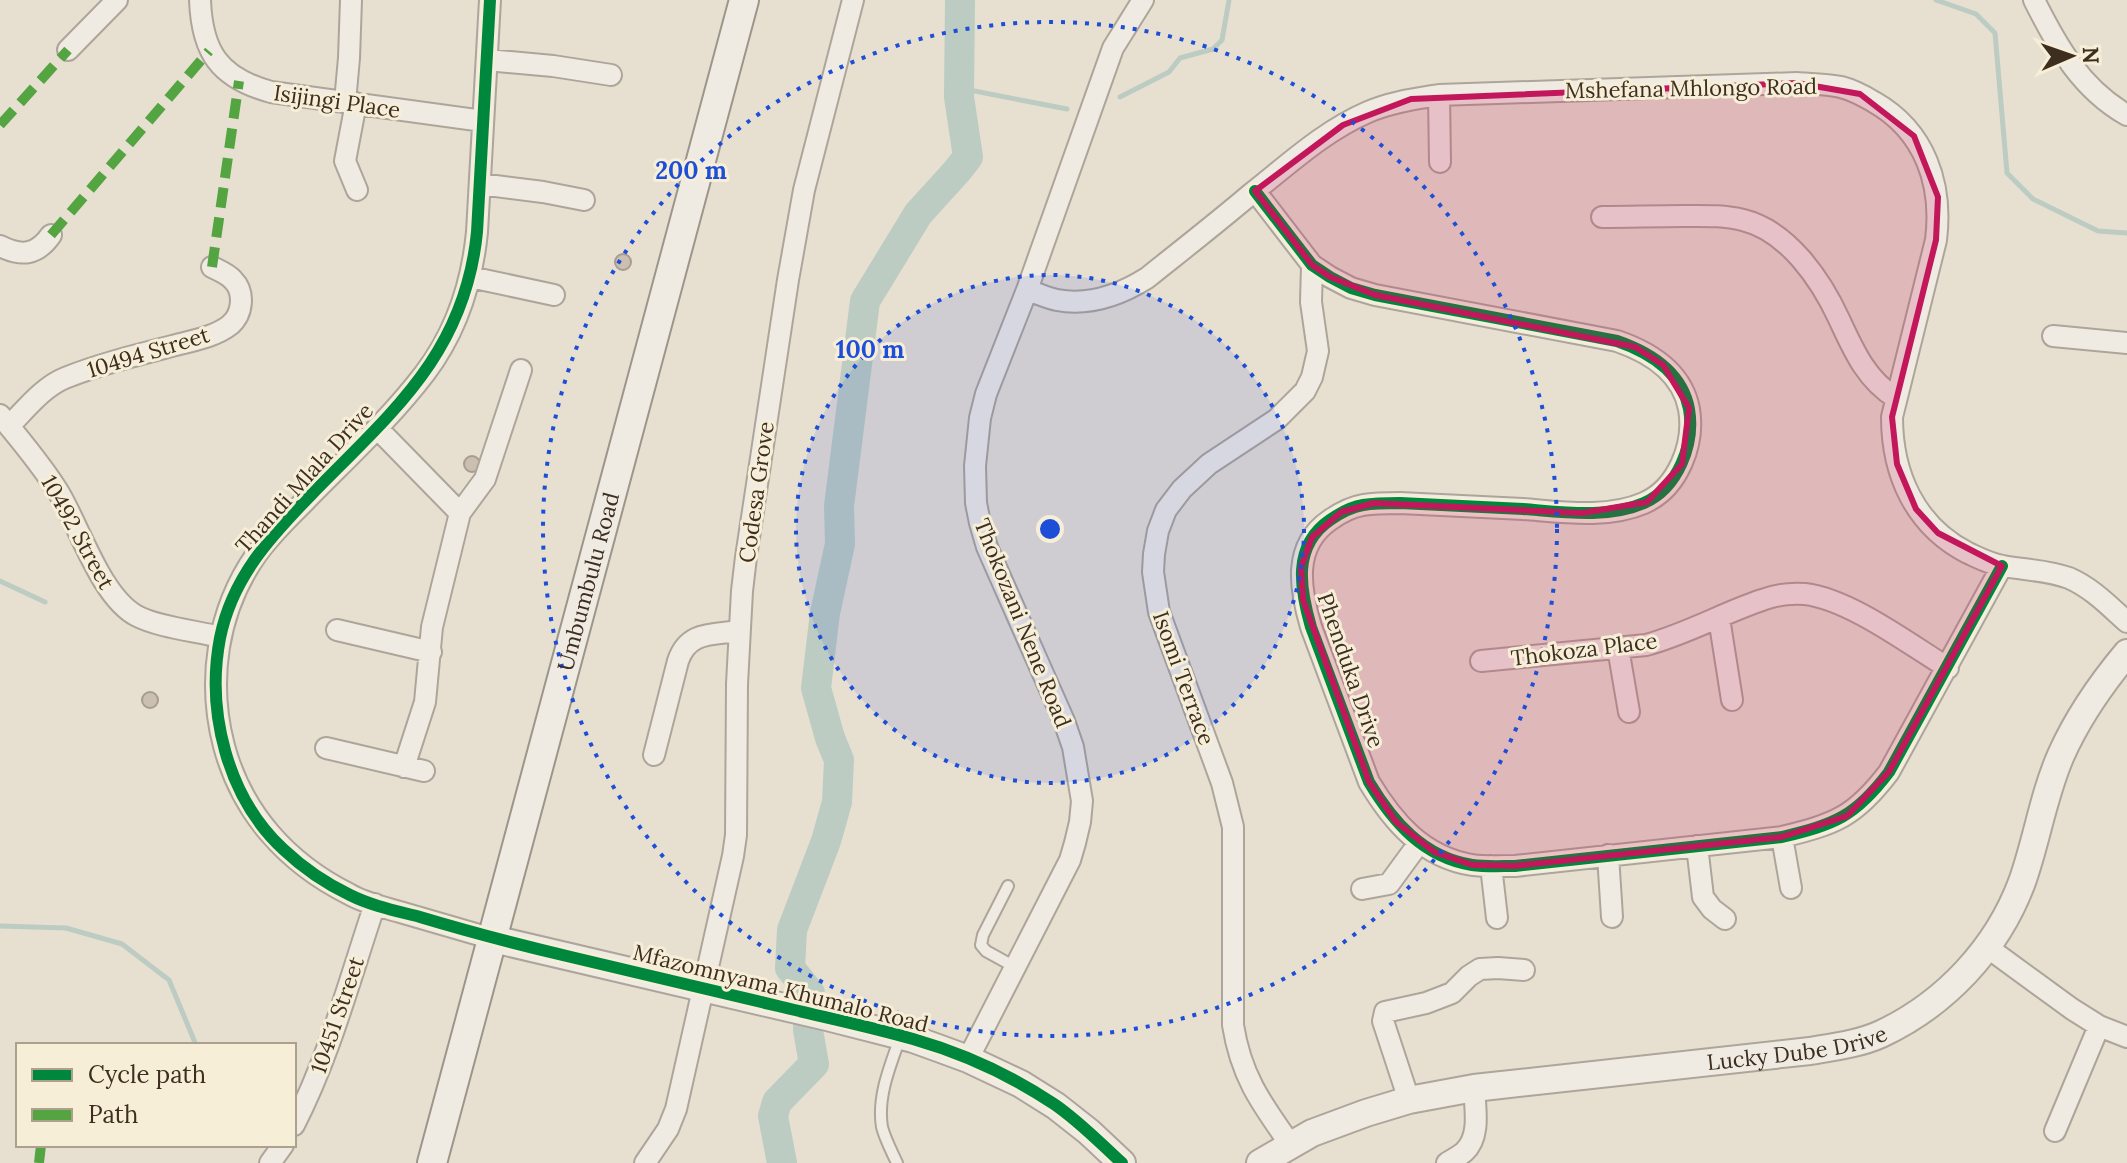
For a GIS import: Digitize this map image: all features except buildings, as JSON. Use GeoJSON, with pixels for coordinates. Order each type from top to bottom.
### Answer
{"type":"FeatureCollection","features":[{"type":"Feature","properties":{"kind":"main road","name":"Umbumbulu Road"},"geometry":{"type":"LineString","coordinates":[[432,1163],[744,0]]}},
{"type":"Feature","properties":{"kind":"street"},"geometry":{"type":"LineString","coordinates":[[68,50],[117,0]]}},
{"type":"Feature","properties":{"kind":"street","name":"Isijingi Place"},"geometry":{"type":"LineString","coordinates":[[200,0],[202,28],[209,51],[229,74],[247,84],[271,92],[483,121]]}},
{"type":"Feature","properties":{"kind":"street"},"geometry":{"type":"LineString","coordinates":[[351,0],[350,103],[345,161],[357,190]]}},
{"type":"Feature","properties":{"kind":"street","name":"Thandi Mlala Drive"},"geometry":{"type":"LineString","coordinates":[[490,0],[475,255],[463,303],[438,355],[425,373],[257,554],[227,612],[220,637],[215,703],[228,758],[250,808],[281,848],[351,896],[493,939]]}},
{"type":"Feature","properties":{"kind":"street","name":"Codesa Grove"},"geometry":{"type":"LineString","coordinates":[[645,1163],[668,1129],[676,1109],[733,856],[736,835],[739,631],[746,557],[804,190],[853,0]]}},
{"type":"Feature","properties":{"kind":"street","name":"Thokozani Nene Road"},"geometry":{"type":"LineString","coordinates":[[968,1059],[1070,860],[1082,801],[1073,747],[1064,721],[987,547],[980,523],[975,466],[980,418],[986,394],[1027,290],[1113,48],[1143,0]]}},
{"type":"Feature","properties":{"kind":"street"},"geometry":{"type":"LineString","coordinates":[[2034,0],[2059,48],[2083,81],[2127,115]]}},
{"type":"Feature","properties":{"kind":"street"},"geometry":{"type":"LineString","coordinates":[[487,60],[611,75]]}},
{"type":"Feature","properties":{"kind":"street","name":"Mshefana Mhlongo Road"},"geometry":{"type":"LineString","coordinates":[[1027,290],[1057,300],[1077,301],[1126,291],[1147,278],[1294,158],[1343,125],[1391,104],[1439,95],[1797,83],[1842,87],[1882,106],[1914,136],[1932,170],[1938,197],[1936,240],[1892,417],[1897,464],[1916,509],[1938,533],[1959,548],[2002,566],[2067,577],[2098,596],[2127,622]]}},
{"type":"Feature","properties":{"kind":"street"},"geometry":{"type":"LineString","coordinates":[[1439,95],[1440,162]]}},
{"type":"Feature","properties":{"kind":"street"},"geometry":{"type":"LineString","coordinates":[[480,184],[584,200]]}},
{"type":"Feature","properties":{"kind":"street","name":"Phenduka Drive"},"geometry":{"type":"LineString","coordinates":[[1255,191],[1312,265],[1351,288],[1635,347],[1663,365],[1684,394],[1689,408],[1690,426],[1682,464],[1673,479],[1647,502],[1582,513],[1374,503],[1341,512],[1312,537],[1304,552],[1301,582],[1311,627],[1369,782],[1396,822],[1419,843],[1472,865],[1515,866],[1782,837],[1847,816],[1874,792],[1900,754],[2002,566]]}},
{"type":"Feature","properties":{"kind":"street"},"geometry":{"type":"LineString","coordinates":[[1602,217],[1716,215],[1755,223],[1787,245],[1821,283],[1865,368],[1883,390],[1896,398]]}},
{"type":"Feature","properties":{"kind":"street"},"geometry":{"type":"LineString","coordinates":[[0,246],[19,253],[36,250],[51,235]]}},
{"type":"Feature","properties":{"kind":"street","name":"Isomi Terrace"},"geometry":{"type":"LineString","coordinates":[[1290,1144],[1257,1097],[1237,1050],[1233,1025],[1233,827],[1222,783],[1159,612],[1153,572],[1158,531],[1166,510],[1182,489],[1209,464],[1277,419],[1305,391],[1318,351],[1311,302],[1312,265]]}},
{"type":"Feature","properties":{"kind":"street","name":"10494 Street"},"geometry":{"type":"LineString","coordinates":[[4,420],[62,379],[197,339],[223,330],[234,322],[240,305],[238,287],[233,280],[212,267]]}},
{"type":"Feature","properties":{"kind":"street"},"geometry":{"type":"LineString","coordinates":[[470,277],[554,295]]}},
{"type":"Feature","properties":{"kind":"street"},"geometry":{"type":"LineString","coordinates":[[2053,336],[2127,343]]}},
{"type":"Feature","properties":{"kind":"street"},"geometry":{"type":"LineString","coordinates":[[326,748],[414,769],[436,609],[460,513],[485,479],[521,370]]}},
{"type":"Feature","properties":{"kind":"street","name":"10492 Street"},"geometry":{"type":"LineString","coordinates":[[4,420],[58,492],[112,594],[138,617],[220,637]]}},
{"type":"Feature","properties":{"kind":"street"},"geometry":{"type":"LineString","coordinates":[[377,428],[460,513]]}},
{"type":"Feature","properties":{"kind":"street","name":"Thokoza Place"},"geometry":{"type":"LineString","coordinates":[[1481,661],[1646,645],[1668,639],[1763,599],[1805,594],[1837,603],[1872,621],[1948,668]]}},
{"type":"Feature","properties":{"kind":"street"},"geometry":{"type":"LineString","coordinates":[[1719,618],[1732,700]]}},
{"type":"Feature","properties":{"kind":"street"},"geometry":{"type":"LineString","coordinates":[[337,630],[431,652]]}},
{"type":"Feature","properties":{"kind":"street"},"geometry":{"type":"LineString","coordinates":[[654,755],[684,646],[695,638],[739,631]]}},
{"type":"Feature","properties":{"kind":"street"},"geometry":{"type":"LineString","coordinates":[[1618,648],[1629,712]]}},
{"type":"Feature","properties":{"kind":"street","name":"Lucky Dube Drive"},"geometry":{"type":"LineString","coordinates":[[1260,1163],[1290,1144],[1333,1125],[1409,1100],[1474,1088],[1846,1045],[1878,1035],[1931,1004],[1970,968],[2007,914],[2022,883],[2047,794],[2073,729],[2096,692],[2127,653]]}},
{"type":"Feature","properties":{"kind":"street"},"geometry":{"type":"LineString","coordinates":[[1782,837],[1791,888]]}},
{"type":"Feature","properties":{"kind":"street"},"geometry":{"type":"LineString","coordinates":[[1362,889],[1389,884],[1419,843]]}},
{"type":"Feature","properties":{"kind":"street"},"geometry":{"type":"LineString","coordinates":[[1697,846],[1703,897],[1725,919]]}},
{"type":"Feature","properties":{"kind":"street"},"geometry":{"type":"LineString","coordinates":[[1608,855],[1612,917]]}},
{"type":"Feature","properties":{"kind":"street"},"geometry":{"type":"LineString","coordinates":[[1491,866],[1497,918]]}},
{"type":"Feature","properties":{"kind":"street","name":"10451 Street"},"geometry":{"type":"LineString","coordinates":[[296,1121],[328,1049],[375,904]]}},
{"type":"Feature","properties":{"kind":"street","name":"Mfazomnyama Khumalo Road"},"geometry":{"type":"LineString","coordinates":[[493,939],[827,1017],[900,1036],[968,1059],[1021,1084],[1056,1106],[1122,1163]]}},
{"type":"Feature","properties":{"kind":"street"},"geometry":{"type":"LineString","coordinates":[[1987,947],[2031,981],[2099,1026],[2127,1037]]}},
{"type":"Feature","properties":{"kind":"street"},"geometry":{"type":"LineString","coordinates":[[1409,1100],[1383,1021],[1385,1012],[1426,1003],[1452,993],[1480,969],[1524,970]]}},
{"type":"Feature","properties":{"kind":"street"},"geometry":{"type":"LineString","coordinates":[[2055,1131],[2099,1026]]}},
{"type":"Feature","properties":{"kind":"street"},"geometry":{"type":"LineString","coordinates":[[1447,1163],[1465,1152],[1474,1136],[1474,1088]]}},
{"type":"Feature","properties":{"kind":"lane"},"geometry":{"type":"LineString","coordinates":[[1008,886],[981,945],[1015,967]]}},
{"type":"Feature","properties":{"kind":"lane"},"geometry":{"type":"LineString","coordinates":[[897,1163],[883,1129],[881,1113],[883,1093],[900,1036]]}},
{"type":"Feature","properties":{"kind":"highlighted area"},"geometry":{"type":"Polygon","coordinates":[[[1797,83],[1860,94],[1914,136],[1938,197],[1936,240],[1892,417],[1897,464],[1916,509],[1938,533],[2002,566],[1889,772],[1847,816],[1782,837],[1515,866],[1472,865],[1434,852],[1396,822],[1369,782],[1303,600],[1301,567],[1312,537],[1341,512],[1374,503],[1582,513],[1647,502],[1682,464],[1689,408],[1663,365],[1635,347],[1375,295],[1330,277],[1312,265],[1255,191],[1343,125],[1411,99],[1797,83]]]}},
{"type":"Feature","properties":{"kind":"waterway"},"geometry":{"type":"LineString","coordinates":[[782,1163],[773,1116],[777,1102],[814,1064],[808,1030],[810,993],[790,968],[792,930],[826,841],[837,802],[839,760],[816,688],[825,613],[840,544],[839,506],[865,301],[918,214],[968,157],[959,97],[960,0]]}},
{"type":"Feature","properties":{"kind":"waterway"},"geometry":{"type":"LineString","coordinates":[[1120,97],[1169,72],[1180,58],[1213,49],[1222,40],[1229,0]]}},
{"type":"Feature","properties":{"kind":"waterway"},"geometry":{"type":"LineString","coordinates":[[1936,0],[1976,14],[1995,33],[2007,173],[2033,199],[2098,231],[2127,233]]}},
{"type":"Feature","properties":{"kind":"waterway"},"geometry":{"type":"LineString","coordinates":[[959,88],[1067,109]]}},
{"type":"Feature","properties":{"kind":"waterway"},"geometry":{"type":"LineString","coordinates":[[0,581],[45,602]]}},
{"type":"Feature","properties":{"kind":"waterway"},"geometry":{"type":"LineString","coordinates":[[0,926],[66,928],[122,944],[169,980],[195,1043]]}},
{"type":"Feature","properties":{"kind":"marked path"},"geometry":{"type":"LineString","coordinates":[[0,125],[68,50]]}},
{"type":"Feature","properties":{"kind":"marked path"},"geometry":{"type":"LineString","coordinates":[[51,235],[209,51]]}},
{"type":"Feature","properties":{"kind":"marked path"},"geometry":{"type":"LineString","coordinates":[[212,267],[239,81]]}},
{"type":"Feature","properties":{"kind":"marked path"},"geometry":{"type":"LineString","coordinates":[[39,1163],[41,1147]]}},
{"type":"Feature","properties":{"kind":"cycle path"},"geometry":{"type":"LineString","coordinates":[[490,0],[477,232],[470,275],[457,313],[440,347],[396,408],[267,543],[243,577],[226,616],[216,666],[219,723],[235,779],[248,804],[264,828],[290,856],[306,869],[358,899],[514,943],[896,1034],[950,1051],[986,1066],[1054,1104],[1122,1163]]}},
{"type":"Feature","properties":{"kind":"cycle path"},"geometry":{"type":"LineString","coordinates":[[1255,191],[1312,265],[1351,288],[1617,341],[1641,351],[1672,374],[1689,409],[1689,436],[1682,464],[1675,476],[1656,496],[1630,508],[1584,513],[1368,504],[1334,517],[1309,542],[1302,569],[1307,613],[1369,782],[1399,824],[1424,846],[1439,854],[1472,865],[1515,866],[1782,837],[1830,823],[1854,809],[1889,772],[2002,566]]}}]}
